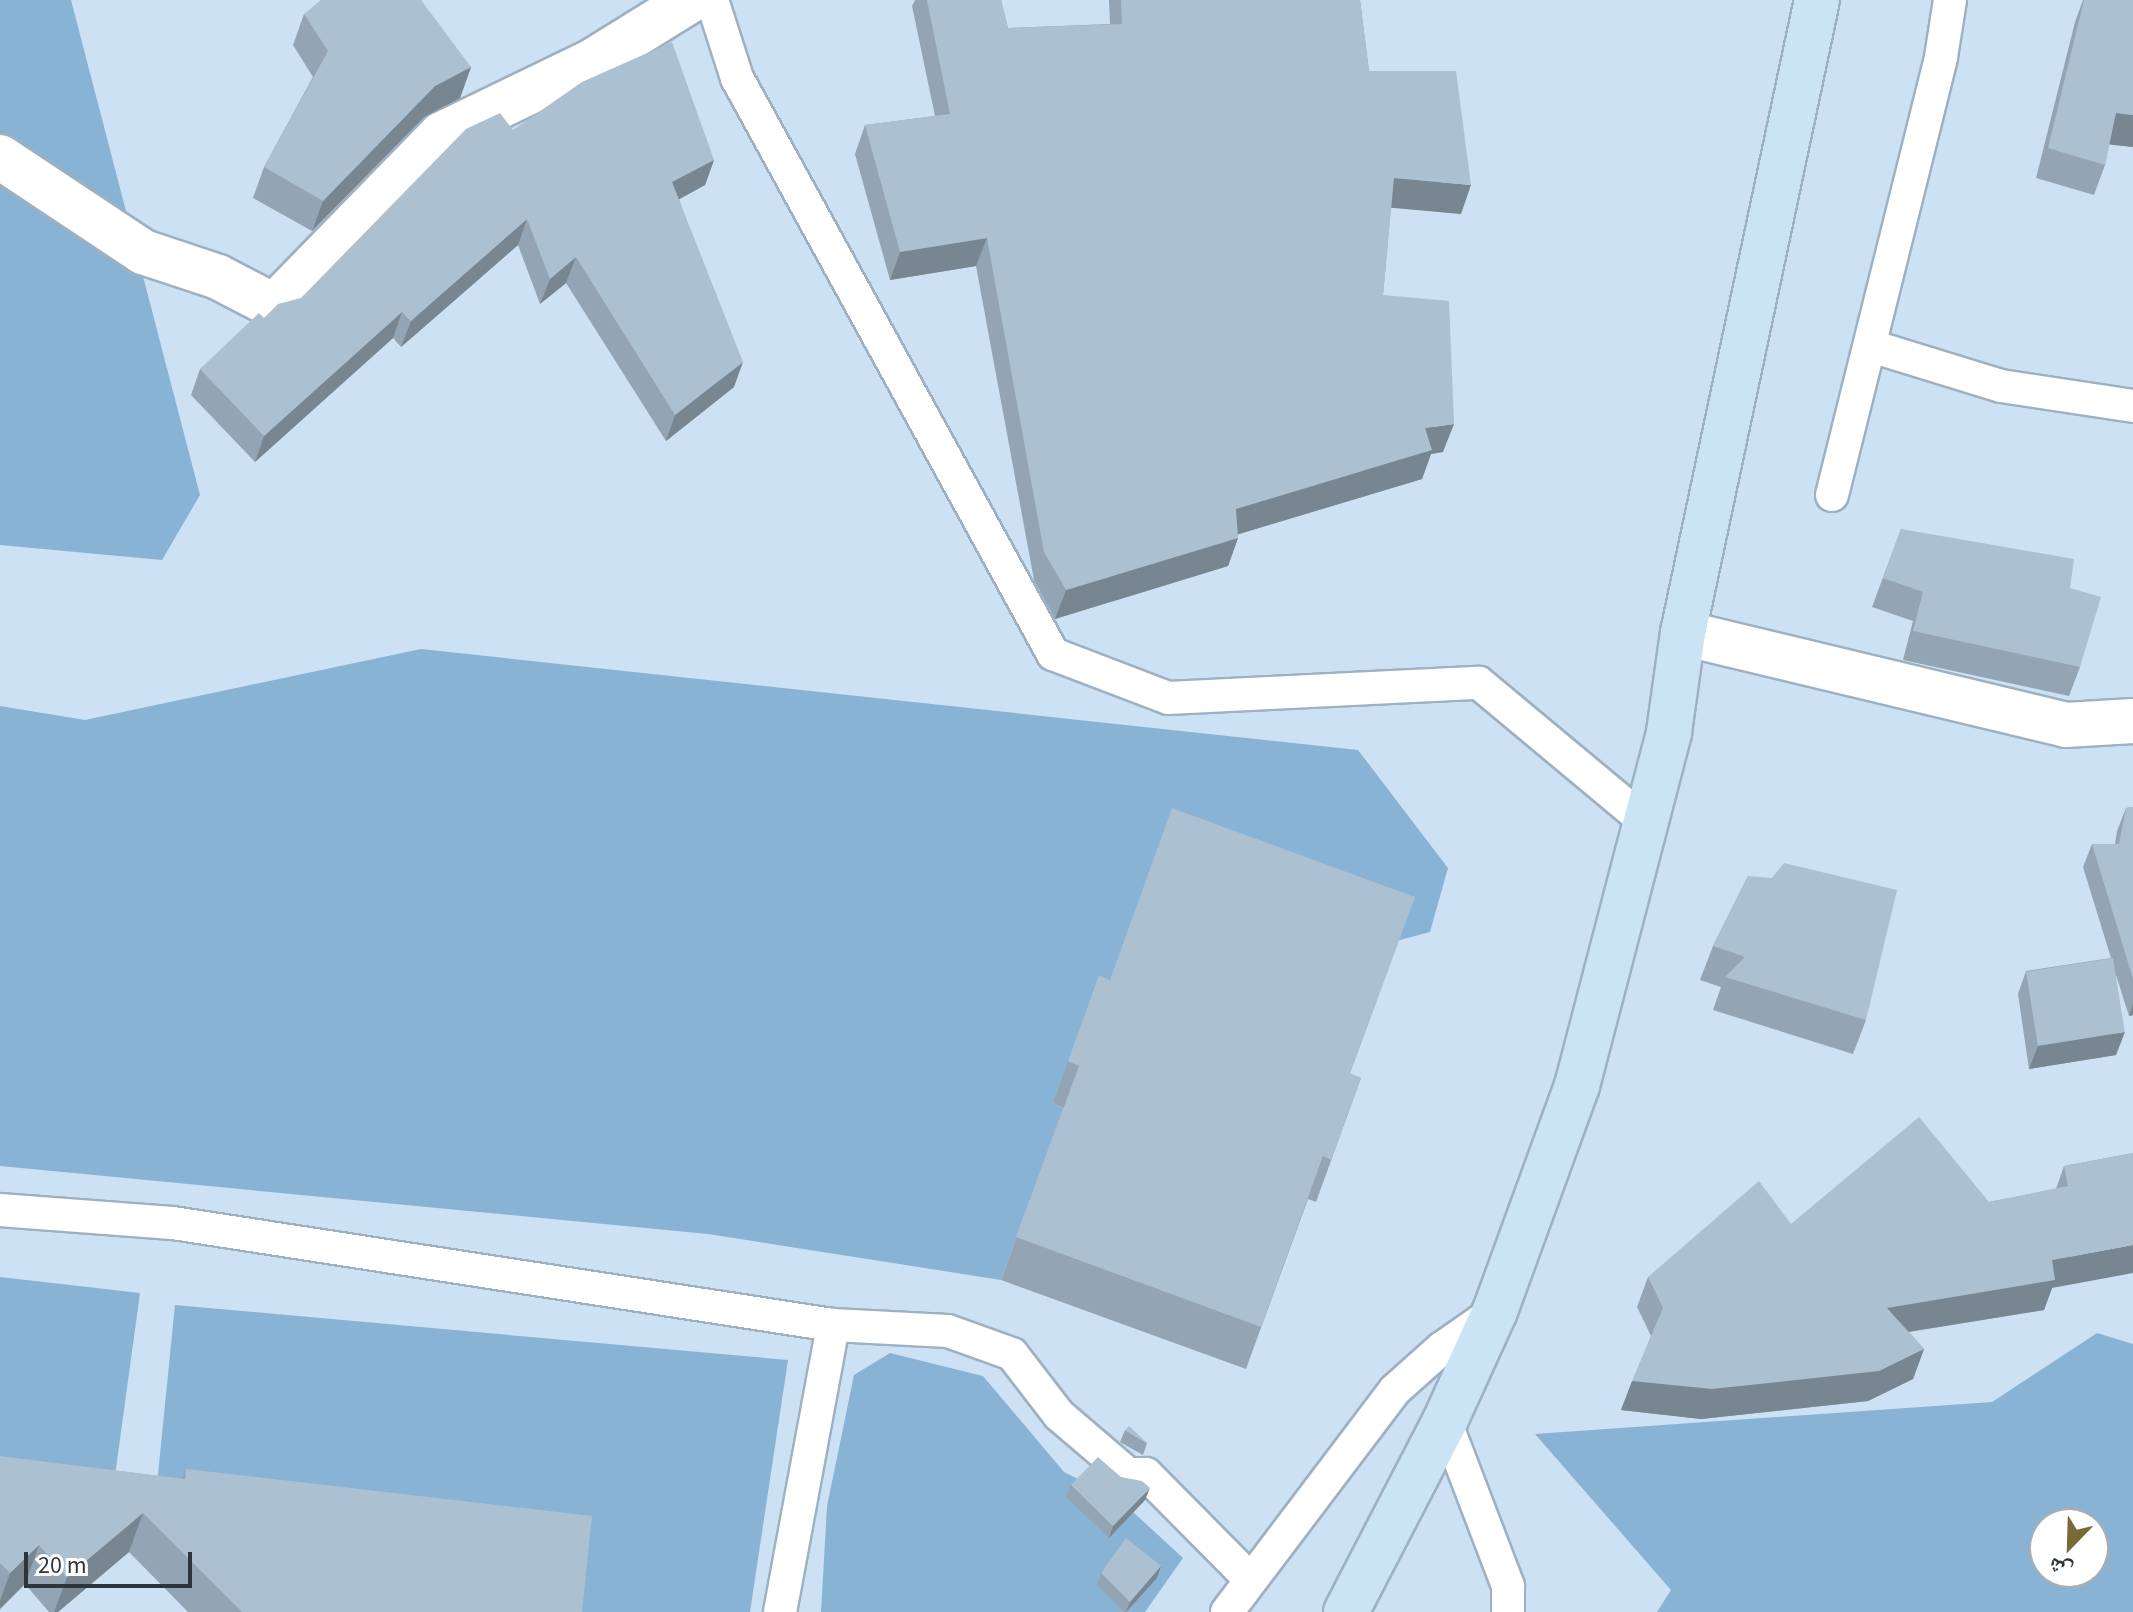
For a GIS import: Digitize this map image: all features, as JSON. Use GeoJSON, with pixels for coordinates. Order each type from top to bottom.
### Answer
{"type":"FeatureCollection","features":[{"type":"Feature","properties":{"kind":"main road"},"geometry":{"type":"LineString","coordinates":[[1346,1612],[1445,1421],[1495,1311],[1577,1086],[1669,732],[1683,633],[1810,1]]}},
{"type":"Feature","properties":{"kind":"street"},"geometry":{"type":"LineString","coordinates":[[0,157],[143,252],[218,277],[274,306],[442,134],[591,62],[691,0]]}},
{"type":"Feature","properties":{"kind":"street"},"geometry":{"type":"LineString","coordinates":[[1683,633],[2066,725],[2133,721]]}},
{"type":"Feature","properties":{"kind":"lane"},"geometry":{"type":"LineString","coordinates":[[712,0],[737,78],[1053,654],[1168,698],[1479,683],[1646,822]]}},
{"type":"Feature","properties":{"kind":"lane"},"geometry":{"type":"LineString","coordinates":[[1832,495],[1941,57],[1950,0]]}},
{"type":"Feature","properties":{"kind":"lane"},"geometry":{"type":"LineString","coordinates":[[1871,346],[2001,386],[2133,406]]}},
{"type":"Feature","properties":{"kind":"lane"},"geometry":{"type":"LineString","coordinates":[[0,1210],[173,1223],[833,1325],[948,1331],[1012,1354],[1059,1415],[1128,1474],[1146,1474],[1250,1579]]}},
{"type":"Feature","properties":{"kind":"lane"},"geometry":{"type":"LineString","coordinates":[[1227,1612],[1395,1390],[1442,1348],[1495,1311]]}},
{"type":"Feature","properties":{"kind":"lane"},"geometry":{"type":"LineString","coordinates":[[780,1612],[833,1325]]}},
{"type":"Feature","properties":{"kind":"lane"},"geometry":{"type":"LineString","coordinates":[[1445,1421],[1508,1586],[1508,1612]]}},
{"type":"Feature","properties":{"kind":"shaded area"},"geometry":{"type":"Polygon","coordinates":[[[0,0],[71,0],[200,495],[162,560],[0,545],[0,0]]]}},
{"type":"Feature","properties":{"kind":"shaded area"},"geometry":{"type":"Polygon","coordinates":[[[421,649],[1358,750],[1448,868],[1430,932],[1094,1022],[1053,1103],[1063,1108],[1001,1280],[708,1234],[0,1166],[0,706],[85,720],[421,649]]]}},
{"type":"Feature","properties":{"kind":"shaded area"},"geometry":{"type":"Polygon","coordinates":[[[0,1277],[140,1293],[114,1483],[0,1475],[0,1277]]]}},
{"type":"Feature","properties":{"kind":"shaded area"},"geometry":{"type":"Polygon","coordinates":[[[175,1305],[788,1360],[750,1612],[572,1612],[155,1504],[175,1305]]]}},
{"type":"Feature","properties":{"kind":"shaded area"},"geometry":{"type":"Polygon","coordinates":[[[2097,1333],[2133,1344],[2133,1612],[1657,1612],[1671,1590],[1535,1434],[1992,1402],[2097,1333]]]}},
{"type":"Feature","properties":{"kind":"shaded area"},"geometry":{"type":"Polygon","coordinates":[[[890,1353],[983,1376],[1064,1472],[1120,1500],[1183,1558],[1145,1612],[821,1612],[827,1506],[854,1375],[890,1353]]]}},
{"type":"Feature","properties":{"kind":"building"},"geometry":{"type":"Polygon","coordinates":[[[321,0],[421,0],[471,67],[435,86],[323,201],[264,167],[328,51],[304,14],[321,0]]]}},
{"type":"Feature","properties":{"kind":"building"},"geometry":{"type":"Polygon","coordinates":[[[927,0],[1001,0],[1008,28],[1122,24],[1121,0],[1360,0],[1369,71],[1456,71],[1471,185],[1394,178],[1383,295],[1449,301],[1454,424],[1425,428],[1432,450],[1236,509],[1238,538],[1066,590],[1044,552],[987,238],[900,252],[865,125],[950,114],[927,0]]]}},
{"type":"Feature","properties":{"kind":"building"},"geometry":{"type":"Polygon","coordinates":[[[2084,0],[2133,0],[2133,115],[2116,113],[2105,165],[2048,148],[2084,0]]]}},
{"type":"Feature","properties":{"kind":"building"},"geometry":{"type":"Polygon","coordinates":[[[672,42],[714,160],[672,182],[743,362],[675,415],[576,257],[550,279],[527,219],[411,321],[402,312],[264,436],[200,369],[259,313],[264,318],[278,304],[301,298],[466,129],[500,113],[513,130],[582,82],[672,42]]]}},
{"type":"Feature","properties":{"kind":"building"},"geometry":{"type":"Polygon","coordinates":[[[1901,529],[2074,559],[2070,588],[2101,597],[2080,667],[1913,631],[1923,592],[1883,578],[1901,529]]]}},
{"type":"Feature","properties":{"kind":"building"},"geometry":{"type":"Polygon","coordinates":[[[2133,807],[2133,979],[2092,844],[2119,844],[2126,808],[2133,807]]]}},
{"type":"Feature","properties":{"kind":"building"},"geometry":{"type":"Polygon","coordinates":[[[1172,808],[1415,897],[1350,1074],[1361,1078],[1331,1160],[1323,1156],[1261,1327],[1016,1237],[1079,1066],[1068,1061],[1099,975],[1110,980],[1172,808]]]}},
{"type":"Feature","properties":{"kind":"building"},"geometry":{"type":"Polygon","coordinates":[[[1784,863],[1897,890],[1866,1020],[1725,977],[1745,957],[1713,946],[1748,876],[1772,878],[1784,863]]]}},
{"type":"Feature","properties":{"kind":"building"},"geometry":{"type":"Polygon","coordinates":[[[2113,958],[2125,1032],[2038,1046],[2026,972],[2113,958]]]}},
{"type":"Feature","properties":{"kind":"building"},"geometry":{"type":"Polygon","coordinates":[[[1919,1117],[1989,1202],[2068,1186],[2064,1166],[2133,1153],[2133,1245],[2052,1260],[2055,1280],[1887,1308],[1924,1349],[1879,1371],[1712,1389],[1632,1381],[1663,1308],[1648,1277],[1759,1181],[1791,1224],[1919,1117]]]}},
{"type":"Feature","properties":{"kind":"building"},"geometry":{"type":"Polygon","coordinates":[[[1129,1426],[1147,1443],[1125,1430],[1129,1426]]]}},
{"type":"Feature","properties":{"kind":"building"},"geometry":{"type":"Polygon","coordinates":[[[0,1456],[185,1479],[186,1469],[592,1516],[582,1612],[242,1612],[143,1513],[67,1577],[39,1545],[10,1573],[0,1563],[0,1456]]]}},
{"type":"Feature","properties":{"kind":"building"},"geometry":{"type":"Polygon","coordinates":[[[1098,1457],[1121,1477],[1142,1481],[1150,1488],[1113,1526],[1071,1485],[1098,1457]]]}},
{"type":"Feature","properties":{"kind":"building"},"geometry":{"type":"Polygon","coordinates":[[[1126,1538],[1161,1566],[1130,1602],[1101,1573],[1126,1538]]]}}]}
